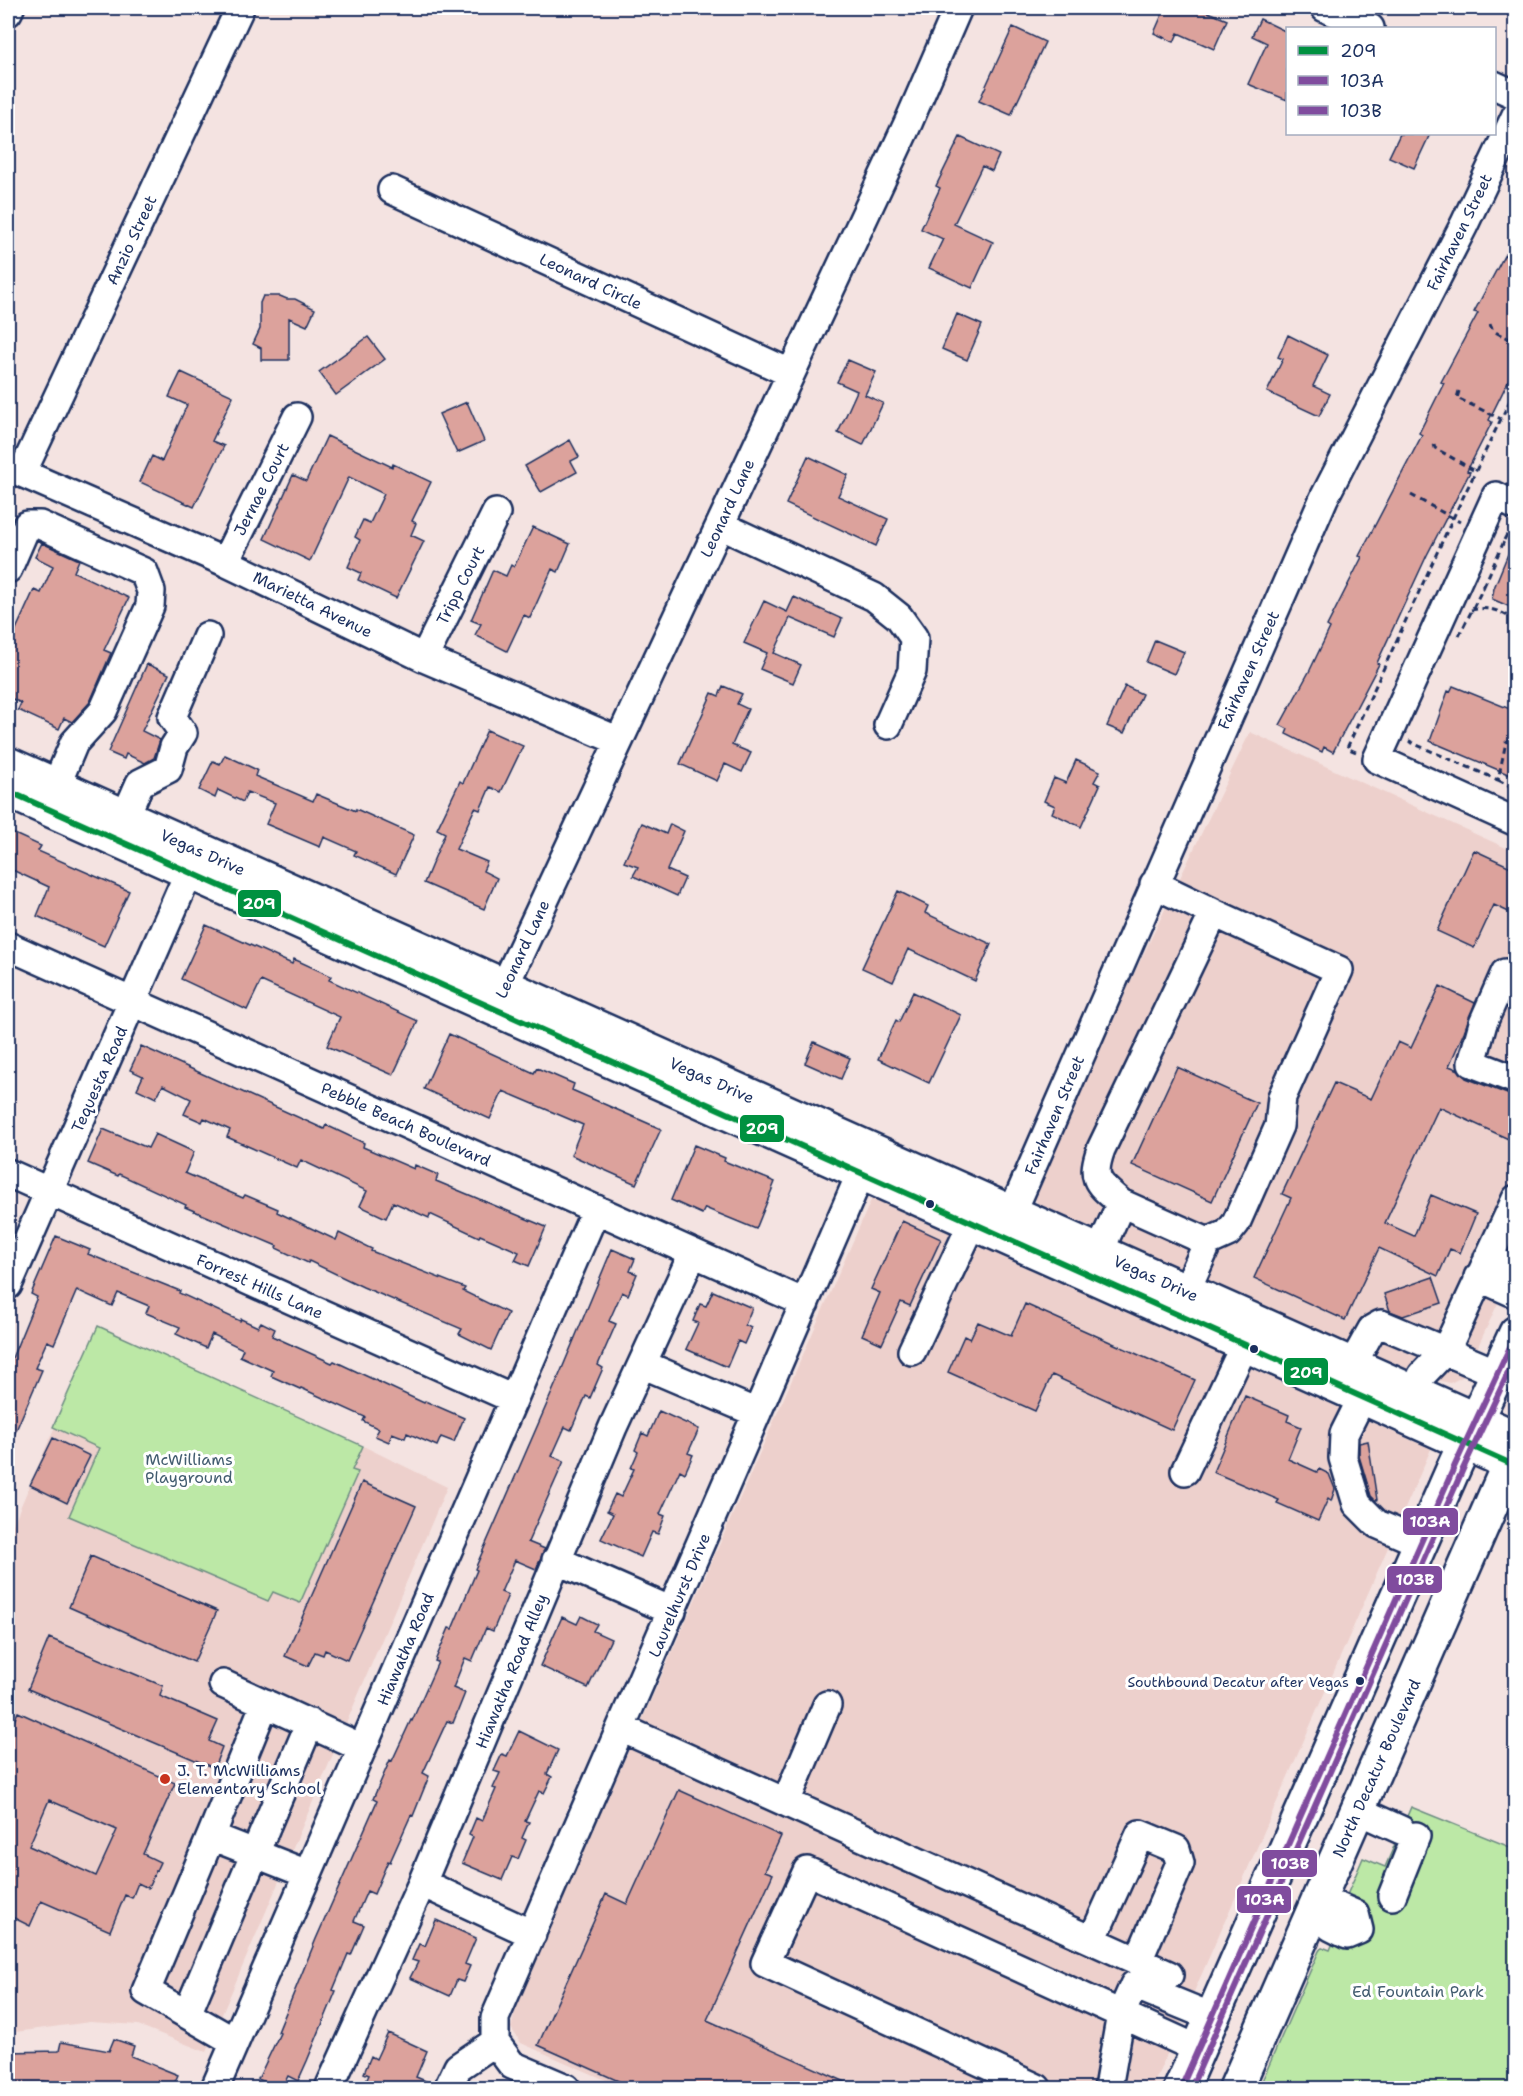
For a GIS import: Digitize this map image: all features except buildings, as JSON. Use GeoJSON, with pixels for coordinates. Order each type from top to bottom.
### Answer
{"type":"FeatureCollection","features":[{"type":"Feature","properties":{"kind":"main road","name":"Vegas Drive"},"geometry":{"type":"LineString","coordinates":[[8,764],[51,797],[866,1162],[1181,1302],[1352,1365],[1415,1393],[1470,1432],[1514,1454]]}},
{"type":"Feature","properties":{"kind":"main road","name":"Vegas Drive"},"geometry":{"type":"LineString","coordinates":[[8,791],[51,797]]}},
{"type":"Feature","properties":{"kind":"main road","name":"Vegas Drive"},"geometry":{"type":"LineString","coordinates":[[120,828],[189,872],[499,997]]}},
{"type":"Feature","properties":{"kind":"main road","name":"Vegas Drive"},"geometry":{"type":"LineString","coordinates":[[1181,1302],[1245,1344],[1362,1398],[1470,1432]]}},
{"type":"Feature","properties":{"kind":"main road"},"geometry":{"type":"LineString","coordinates":[[1181,2088],[1515,1333]]}},
{"type":"Feature","properties":{"kind":"main road","name":"North Decatur Boulevard"},"geometry":{"type":"LineString","coordinates":[[1240,2079],[1258,2038],[1322,1911],[1357,1810],[1514,1454]]}},
{"type":"Feature","properties":{"kind":"main road"},"geometry":{"type":"LineString","coordinates":[[1212,2017],[1258,2038]]}},
{"type":"Feature","properties":{"kind":"main road"},"geometry":{"type":"LineString","coordinates":[[1198,2049],[1240,2079]]}},
{"type":"Feature","properties":{"kind":"street"},"geometry":{"type":"LineString","coordinates":[[8,12],[10,8]]}},
{"type":"Feature","properties":{"kind":"street","name":"Anzio Street"},"geometry":{"type":"LineString","coordinates":[[15,470],[240,8]]}},
{"type":"Feature","properties":{"kind":"street","name":"Leonard Lane"},"geometry":{"type":"LineString","coordinates":[[499,997],[909,121],[958,8]]}},
{"type":"Feature","properties":{"kind":"street"},"geometry":{"type":"LineString","coordinates":[[1324,8],[1368,27]]}},
{"type":"Feature","properties":{"kind":"street"},"geometry":{"type":"LineString","coordinates":[[1496,86],[1515,95]]}},
{"type":"Feature","properties":{"kind":"street","name":"Fairhaven Street"},"geometry":{"type":"LineString","coordinates":[[912,1350],[992,1218],[1154,884],[1324,498],[1464,225],[1515,115]]}},
{"type":"Feature","properties":{"kind":"street","name":"Leonard Circle"},"geometry":{"type":"LineString","coordinates":[[392,190],[790,373]]}},
{"type":"Feature","properties":{"kind":"street","name":"Jernae Court"},"geometry":{"type":"LineString","coordinates":[[225,562],[297,417]]}},
{"type":"Feature","properties":{"kind":"street","name":"Marietta Avenue"},"geometry":{"type":"LineString","coordinates":[[15,470],[225,562],[424,658],[619,741]]}},
{"type":"Feature","properties":{"kind":"street"},"geometry":{"type":"LineString","coordinates":[[1515,506],[1496,496],[1472,581],[1377,759],[1515,822]]}},
{"type":"Feature","properties":{"kind":"street","name":"Tripp Court"},"geometry":{"type":"LineString","coordinates":[[424,658],[496,513]]}},
{"type":"Feature","properties":{"kind":"street"},"geometry":{"type":"LineString","coordinates":[[8,569],[27,525],[40,525],[144,572],[151,591],[150,606],[103,711],[74,743],[51,797]]}},
{"type":"Feature","properties":{"kind":"street"},"geometry":{"type":"LineString","coordinates":[[720,525],[874,597],[899,618],[914,638],[912,670],[888,725]]}},
{"type":"Feature","properties":{"kind":"street"},"geometry":{"type":"LineString","coordinates":[[120,828],[140,783],[168,769],[174,747],[183,733],[172,717],[207,636]]}},
{"type":"Feature","properties":{"kind":"street","name":"Tequesta Road"},"geometry":{"type":"LineString","coordinates":[[8,1285],[189,872]]}},
{"type":"Feature","properties":{"kind":"street"},"geometry":{"type":"LineString","coordinates":[[1154,884],[1214,914],[1339,970],[1282,1097],[1279,1126],[1236,1223],[1228,1233],[1208,1242],[1181,1302]]}},
{"type":"Feature","properties":{"kind":"street"},"geometry":{"type":"LineString","coordinates":[[1208,1242],[1121,1203],[1099,1184],[1095,1166],[1101,1149],[1214,914]]}},
{"type":"Feature","properties":{"kind":"street","name":"Pebble Beach Boulevard"},"geometry":{"type":"LineString","coordinates":[[8,946],[805,1303]]}},
{"type":"Feature","properties":{"kind":"street"},"geometry":{"type":"LineString","coordinates":[[1515,976],[1505,973],[1483,1023],[1472,1063],[1515,1080]]}},
{"type":"Feature","properties":{"kind":"street","name":"Laurelhurst Drive"},"geometry":{"type":"LineString","coordinates":[[495,2042],[495,2018],[866,1162]]}},
{"type":"Feature","properties":{"kind":"street","name":"Forrest Hills Lane"},"geometry":{"type":"LineString","coordinates":[[8,1173],[513,1399]]}},
{"type":"Feature","properties":{"kind":"street"},"geometry":{"type":"LineString","coordinates":[[1415,1393],[1422,1375],[1446,1350],[1515,1199]]}},
{"type":"Feature","properties":{"kind":"street"},"geometry":{"type":"LineString","coordinates":[[1094,1263],[1121,1203]]}},
{"type":"Feature","properties":{"kind":"street","name":"Hiawatha Road"},"geometry":{"type":"LineString","coordinates":[[215,2088],[596,1209]]}},
{"type":"Feature","properties":{"kind":"street","name":"Hiawatha Road Alley"},"geometry":{"type":"LineString","coordinates":[[329,2088],[422,1883],[556,1560],[693,1253]]}},
{"type":"Feature","properties":{"kind":"street"},"geometry":{"type":"LineString","coordinates":[[1483,1268],[1515,1271]]}},
{"type":"Feature","properties":{"kind":"street"},"geometry":{"type":"LineString","coordinates":[[1483,1268],[1515,1294]]}},
{"type":"Feature","properties":{"kind":"street"},"geometry":{"type":"LineString","coordinates":[[1352,1365],[1372,1329],[1381,1324],[1497,1373]]}},
{"type":"Feature","properties":{"kind":"street"},"geometry":{"type":"LineString","coordinates":[[1185,1471],[1245,1344]]}},
{"type":"Feature","properties":{"kind":"street"},"geometry":{"type":"LineString","coordinates":[[642,1364],[757,1413]]}},
{"type":"Feature","properties":{"kind":"street"},"geometry":{"type":"LineString","coordinates":[[1362,1398],[1344,1434],[1342,1458],[1357,1504],[1377,1524],[1421,1543]]}},
{"type":"Feature","properties":{"kind":"street"},"geometry":{"type":"LineString","coordinates":[[556,1560],[672,1611]]}},
{"type":"Feature","properties":{"kind":"street"},"geometry":{"type":"LineString","coordinates":[[223,1684],[362,1748]]}},
{"type":"Feature","properties":{"kind":"street"},"geometry":{"type":"LineString","coordinates":[[235,2042],[146,1991],[265,1703]]}},
{"type":"Feature","properties":{"kind":"street"},"geometry":{"type":"LineString","coordinates":[[786,1802],[827,1705]]}},
{"type":"Feature","properties":{"kind":"street"},"geometry":{"type":"LineString","coordinates":[[187,2014],[310,1723]]}},
{"type":"Feature","properties":{"kind":"street"},"geometry":{"type":"LineString","coordinates":[[621,1728],[1169,1975]]}},
{"type":"Feature","properties":{"kind":"street"},"geometry":{"type":"LineString","coordinates":[[1357,1810],[1409,1833],[1392,1896]]}},
{"type":"Feature","properties":{"kind":"street"},"geometry":{"type":"LineString","coordinates":[[1092,1940],[1140,1834],[1176,1849],[1180,1863],[1138,1961]]}},
{"type":"Feature","properties":{"kind":"street"},"geometry":{"type":"LineString","coordinates":[[211,1836],[307,1875]]}},
{"type":"Feature","properties":{"kind":"street"},"geometry":{"type":"LineString","coordinates":[[1037,2088],[765,1963],[807,1871],[1198,2049]]}},
{"type":"Feature","properties":{"kind":"street"},"geometry":{"type":"LineString","coordinates":[[422,1883],[532,1934]]}},
{"type":"Feature","properties":{"kind":"street"},"geometry":{"type":"LineString","coordinates":[[1108,2088],[1122,2014],[1134,1985],[1212,2017]]}},
{"type":"Feature","properties":{"kind":"street"},"geometry":{"type":"LineString","coordinates":[[448,2088],[458,2067],[495,2042],[512,2065],[566,2088]]}},
{"type":"Feature","properties":{"kind":"path"},"geometry":{"type":"LineString","coordinates":[[1490,324],[1494,332],[1515,341]]}},
{"type":"Feature","properties":{"kind":"path"},"geometry":{"type":"LineString","coordinates":[[1377,759],[1347,747],[1515,388]]}},
{"type":"Feature","properties":{"kind":"path"},"geometry":{"type":"LineString","coordinates":[[1459,391],[1457,399],[1501,419]]}},
{"type":"Feature","properties":{"kind":"path"},"geometry":{"type":"LineString","coordinates":[[1434,444],[1435,448],[1475,471]]}},
{"type":"Feature","properties":{"kind":"path"},"geometry":{"type":"LineString","coordinates":[[1411,495],[1453,518]]}},
{"type":"Feature","properties":{"kind":"path"},"geometry":{"type":"LineString","coordinates":[[1457,641],[1472,610],[1472,581],[1505,540],[1510,529],[1515,531]]}},
{"type":"Feature","properties":{"kind":"path"},"geometry":{"type":"LineString","coordinates":[[1472,610],[1489,608],[1515,621]]}},
{"type":"Feature","properties":{"kind":"path"},"geometry":{"type":"LineString","coordinates":[[1415,732],[1410,742],[1515,789]]}},
{"type":"Feature","properties":{"kind":"path"},"geometry":{"type":"LineString","coordinates":[[1498,780],[1506,742],[1515,737]]}},
{"type":"Feature","properties":{"kind":"shaded area"},"geometry":{"type":"Polygon","coordinates":[[[1250,732],[1515,852],[1515,1266],[1475,1353],[1470,1373],[1450,1383],[1421,1377],[1038,1205],[1031,1189],[1250,732]]]}},
{"type":"Feature","properties":{"kind":"shaded area"},"geometry":{"type":"Polygon","coordinates":[[[872,1198],[1431,1449],[1152,2088],[624,2088],[521,2043],[511,2028],[517,2004],[872,1198]]]}},
{"type":"Feature","properties":{"kind":"shaded area","name":"J. T. McWilliams Elementary School"},"geometry":{"type":"Polygon","coordinates":[[[98,1326],[363,1446],[447,1487],[206,2052],[138,2025],[90,2022],[8,2033],[8,1536],[98,1326]]]}},
{"type":"Feature","properties":{"kind":"green space","name":"McWilliams Playground"},"geometry":{"type":"Polygon","coordinates":[[[98,1326],[363,1446],[352,1470],[358,1472],[300,1603],[273,1592],[268,1601],[69,1516],[99,1448],[53,1427],[98,1326]]]}},
{"type":"Feature","properties":{"kind":"green space","name":"Ed Fountain Park"},"geometry":{"type":"Polygon","coordinates":[[[1411,1807],[1515,1849],[1515,2088],[1259,2088],[1319,1951],[1322,1947],[1330,1950],[1352,1898],[1347,1895],[1363,1858],[1385,1867],[1411,1807]]]}},
{"type":"Feature","properties":{"kind":"transit line","name":"209"},"geometry":{"type":"LineString","coordinates":[[8,791],[1516,1466]]}},
{"type":"Feature","properties":{"kind":"transit line","name":"103A"},"geometry":{"type":"LineString","coordinates":[[1181,2088],[1455,1465],[1516,1334]]}},
{"type":"Feature","properties":{"kind":"transit line","name":"103B"},"geometry":{"type":"LineString","coordinates":[[1191,2088],[1463,1469],[1516,1356]]}},
{"type":"Feature","properties":{"kind":"place","name":"Southbound Decatur after Vegas"},"geometry":{"type":"Point","coordinates":[1360,1681]}},
{"type":"Feature","properties":{"kind":"place","name":"J. T. McWilliams Elementary School"},"geometry":{"type":"Point","coordinates":[165,1779]}}]}
